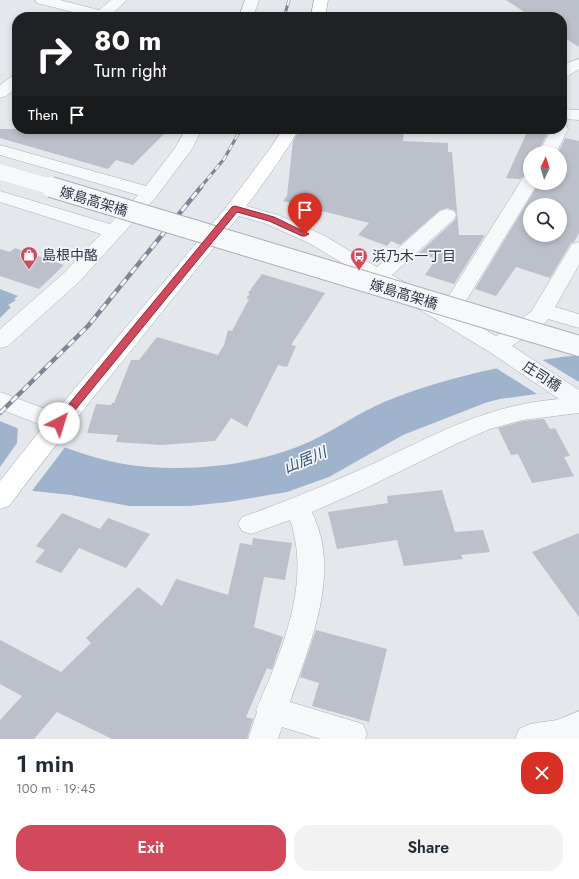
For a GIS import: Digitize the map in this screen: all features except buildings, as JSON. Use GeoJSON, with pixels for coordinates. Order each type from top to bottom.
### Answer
{"type":"FeatureCollection","features":[{"type":"Feature","properties":{"kind":"main road"},"geometry":{"type":"LineString","coordinates":[[319,12],[321,0]]}},
{"type":"Feature","properties":{"kind":"main road"},"geometry":{"type":"LineString","coordinates":[[5,493],[54,429],[235,209],[278,152],[288,134]]}},
{"type":"Feature","properties":{"kind":"street"},"geometry":{"type":"LineString","coordinates":[[42,0],[88,12]]}},
{"type":"Feature","properties":{"kind":"street"},"geometry":{"type":"LineString","coordinates":[[108,12],[120,0]]}},
{"type":"Feature","properties":{"kind":"street"},"geometry":{"type":"LineString","coordinates":[[248,12],[252,0]]}},
{"type":"Feature","properties":{"kind":"street"},"geometry":{"type":"LineString","coordinates":[[567,70],[579,64]]}},
{"type":"Feature","properties":{"kind":"street"},"geometry":{"type":"LineString","coordinates":[[0,93],[12,84]]}},
{"type":"Feature","properties":{"kind":"street"},"geometry":{"type":"LineString","coordinates":[[567,114],[579,115]]}},
{"type":"Feature","properties":{"kind":"street"},"geometry":{"type":"LineString","coordinates":[[0,341],[72,277],[114,232],[150,193],[183,149],[191,134]]}},
{"type":"Feature","properties":{"kind":"street"},"geometry":{"type":"LineString","coordinates":[[551,146],[557,134]]}},
{"type":"Feature","properties":{"kind":"street"},"geometry":{"type":"LineString","coordinates":[[0,150],[150,193]]}},
{"type":"Feature","properties":{"kind":"street","name":"嫁島高架橋"},"geometry":{"type":"LineString","coordinates":[[0,172],[579,346]]}},
{"type":"Feature","properties":{"kind":"street"},"geometry":{"type":"LineString","coordinates":[[446,316],[524,190]]}},
{"type":"Feature","properties":{"kind":"street"},"geometry":{"type":"LineString","coordinates":[[0,196],[114,232]]}},
{"type":"Feature","properties":{"kind":"street","name":"庄司橋"},"geometry":{"type":"LineString","coordinates":[[235,209],[271,219],[316,239],[380,275],[503,350],[578,401]]}},
{"type":"Feature","properties":{"kind":"street"},"geometry":{"type":"LineString","coordinates":[[380,275],[447,216]]}},
{"type":"Feature","properties":{"kind":"street"},"geometry":{"type":"LineString","coordinates":[[503,350],[539,317],[579,248]]}},
{"type":"Feature","properties":{"kind":"street"},"geometry":{"type":"LineString","coordinates":[[543,310],[579,322]]}},
{"type":"Feature","properties":{"kind":"street"},"geometry":{"type":"LineString","coordinates":[[0,400],[54,429]]}},
{"type":"Feature","properties":{"kind":"street"},"geometry":{"type":"LineString","coordinates":[[252,524],[298,508],[385,468],[441,440],[478,425],[516,413],[578,401]]}},
{"type":"Feature","properties":{"kind":"street"},"geometry":{"type":"LineString","coordinates":[[263,739],[301,631],[309,588],[311,556],[308,536],[298,508]]}},
{"type":"Feature","properties":{"kind":"street"},"geometry":{"type":"LineString","coordinates":[[272,710],[352,734]]}},
{"type":"Feature","properties":{"kind":"street"},"geometry":{"type":"LineString","coordinates":[[530,739],[557,734],[579,725]]}},
{"type":"Feature","properties":{"kind":"water"},"geometry":{"type":"Polygon","coordinates":[[[0,289],[18,296],[14,299],[16,300],[8,305],[11,307],[0,318],[0,289]]]}},
{"type":"Feature","properties":{"kind":"water","name":"山居川"},"geometry":{"type":"Polygon","coordinates":[[[579,355],[579,388],[500,399],[485,403],[403,435],[329,477],[287,492],[228,502],[189,506],[129,506],[71,495],[34,491],[0,479],[0,421],[72,450],[109,461],[148,467],[209,467],[250,461],[290,450],[319,437],[374,406],[407,393],[455,378],[530,362],[579,355]]]}},
{"type":"Feature","properties":{"kind":"pier"},"geometry":{"type":"Polygon","coordinates":[[[541,359],[579,382],[579,388],[537,394],[496,368],[541,359]]]}},
{"type":"Feature","properties":{"kind":"pier"},"geometry":{"type":"Polygon","coordinates":[[[18,426],[66,446],[31,492],[0,481],[0,467],[17,443],[18,426]]]}},
{"type":"Feature","properties":{"kind":"railway"},"geometry":{"type":"LineString","coordinates":[[285,12],[289,0]]}},
{"type":"Feature","properties":{"kind":"railway"},"geometry":{"type":"LineString","coordinates":[[200,188],[224,159],[238,134]]}},
{"type":"Feature","properties":{"kind":"railway"},"geometry":{"type":"LineString","coordinates":[[0,413],[88,326],[201,187]]}},
{"type":"Feature","properties":{"kind":"place","name":"島根中酪"},"geometry":{"type":"Point","coordinates":[29,270]}},
{"type":"Feature","properties":{"kind":"place","name":"浜乃木一丁目"},"geometry":{"type":"Point","coordinates":[359,271]}},
{"type":"Feature","properties":{"kind":"route"},"geometry":{"type":"LineString","coordinates":[[59,423],[235,209],[271,219],[305,234]]}}]}
